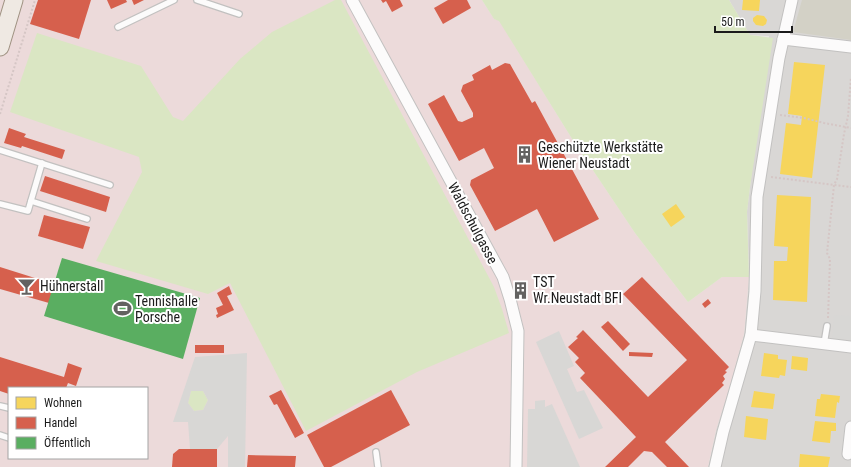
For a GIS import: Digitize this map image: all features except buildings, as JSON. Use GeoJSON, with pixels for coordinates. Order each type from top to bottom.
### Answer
{"type":"FeatureCollection","features":[{"type":"Feature","properties":{"kind":"main road"},"geometry":{"type":"LineString","coordinates":[[0,47],[3,29],[14,0]]}},
{"type":"Feature","properties":{"kind":"street","name":"Waldschulgasse"},"geometry":{"type":"LineString","coordinates":[[352,0],[502,277],[510,299],[518,331],[516,467]]}},
{"type":"Feature","properties":{"kind":"street"},"geometry":{"type":"LineString","coordinates":[[715,467],[723,432],[751,335],[755,291],[757,197],[783,39],[792,0]]}},
{"type":"Feature","properties":{"kind":"street"},"geometry":{"type":"LineString","coordinates":[[783,39],[851,47]]}},
{"type":"Feature","properties":{"kind":"street"},"geometry":{"type":"LineString","coordinates":[[751,335],[824,345],[851,347]]}},
{"type":"Feature","properties":{"kind":"street"},"geometry":{"type":"LineString","coordinates":[[848,454],[851,427]]}},
{"type":"Feature","properties":{"kind":"lane"},"geometry":{"type":"LineString","coordinates":[[118,27],[174,0]]}},
{"type":"Feature","properties":{"kind":"lane"},"geometry":{"type":"LineString","coordinates":[[197,0],[239,14]]}},
{"type":"Feature","properties":{"kind":"lane"},"geometry":{"type":"LineString","coordinates":[[0,150],[110,185]]}},
{"type":"Feature","properties":{"kind":"lane"},"geometry":{"type":"LineString","coordinates":[[0,204],[28,211],[42,163]]}},
{"type":"Feature","properties":{"kind":"lane"},"geometry":{"type":"LineString","coordinates":[[31,200],[87,218]]}},
{"type":"Feature","properties":{"kind":"lane"},"geometry":{"type":"LineString","coordinates":[[824,345],[827,326]]}},
{"type":"Feature","properties":{"kind":"lane"},"geometry":{"type":"LineString","coordinates":[[376,452],[378,467]]}},
{"type":"Feature","properties":{"kind":"path"},"geometry":{"type":"LineString","coordinates":[[0,114],[35,0]]}},
{"type":"Feature","properties":{"kind":"path"},"geometry":{"type":"LineString","coordinates":[[827,326],[830,259],[827,253],[834,185],[837,179],[848,116],[851,77]]}},
{"type":"Feature","properties":{"kind":"path"},"geometry":{"type":"LineString","coordinates":[[778,115],[804,118],[845,128],[851,128]]}},
{"type":"Feature","properties":{"kind":"path"},"geometry":{"type":"LineString","coordinates":[[769,177],[851,187]]}},
{"type":"Feature","properties":{"kind":"shaded area"},"geometry":{"type":"Polygon","coordinates":[[[0,0],[482,0],[494,19],[499,20],[574,142],[635,233],[688,302],[722,277],[749,277],[744,334],[716,430],[708,467],[0,467],[0,0]]]}},
{"type":"Feature","properties":{"kind":"shaded area"},"geometry":{"type":"Polygon","coordinates":[[[729,0],[851,0],[851,467],[708,467],[716,430],[744,334],[749,277],[747,211],[769,36],[750,35],[729,0]]]}},
{"type":"Feature","properties":{"kind":"shaded area"},"geometry":{"type":"Polygon","coordinates":[[[802,0],[851,0],[851,40],[793,32],[802,0]]]}},
{"type":"Feature","properties":{"kind":"shaded area"},"geometry":{"type":"Polygon","coordinates":[[[834,315],[851,316],[851,340],[832,338],[834,315]]]}},
{"type":"Feature","properties":{"kind":"shaded area"},"geometry":{"type":"Polygon","coordinates":[[[559,331],[574,366],[567,369],[577,392],[584,390],[603,428],[579,439],[536,342],[559,331]]]}},
{"type":"Feature","properties":{"kind":"shaded area"},"geometry":{"type":"Polygon","coordinates":[[[247,353],[245,467],[228,467],[228,436],[217,449],[190,449],[188,422],[173,422],[195,357],[247,353]],[[191,391],[188,403],[194,411],[203,410],[208,400],[203,391],[191,391]]]}},
{"type":"Feature","properties":{"kind":"shaded area"},"geometry":{"type":"Polygon","coordinates":[[[545,400],[545,407],[552,404],[580,467],[527,467],[528,409],[535,409],[535,401],[545,400]]]}},
{"type":"Feature","properties":{"kind":"green space"},"geometry":{"type":"Polygon","coordinates":[[[335,0],[341,0],[494,287],[509,333],[417,372],[306,431],[230,283],[208,294],[96,261],[142,172],[139,157],[10,112],[37,33],[141,66],[173,117],[183,121],[240,59],[272,32],[335,0]]]}},
{"type":"Feature","properties":{"kind":"green space"},"geometry":{"type":"Polygon","coordinates":[[[482,0],[729,0],[750,35],[773,38],[747,212],[749,277],[722,277],[688,302],[635,233],[574,142],[499,21],[494,19],[482,0]]]}},
{"type":"Feature","properties":{"kind":"green space"},"geometry":{"type":"Polygon","coordinates":[[[191,391],[203,391],[208,400],[203,410],[194,411],[188,403],[191,391]]]}},
{"type":"Feature","properties":{"kind":"place","name":"Geschützte Werkstätte Wiener Neustadt"},"geometry":{"type":"Point","coordinates":[525,155]}},
{"type":"Feature","properties":{"kind":"place","name":"Hühnerstall"},"geometry":{"type":"Point","coordinates":[27,286]}},
{"type":"Feature","properties":{"kind":"place","name":"TST Wr.Neustadt BFI"},"geometry":{"type":"Point","coordinates":[520,290]}},
{"type":"Feature","properties":{"kind":"place","name":"Tennishalle Porsche"},"geometry":{"type":"Point","coordinates":[122,309]}}]}
